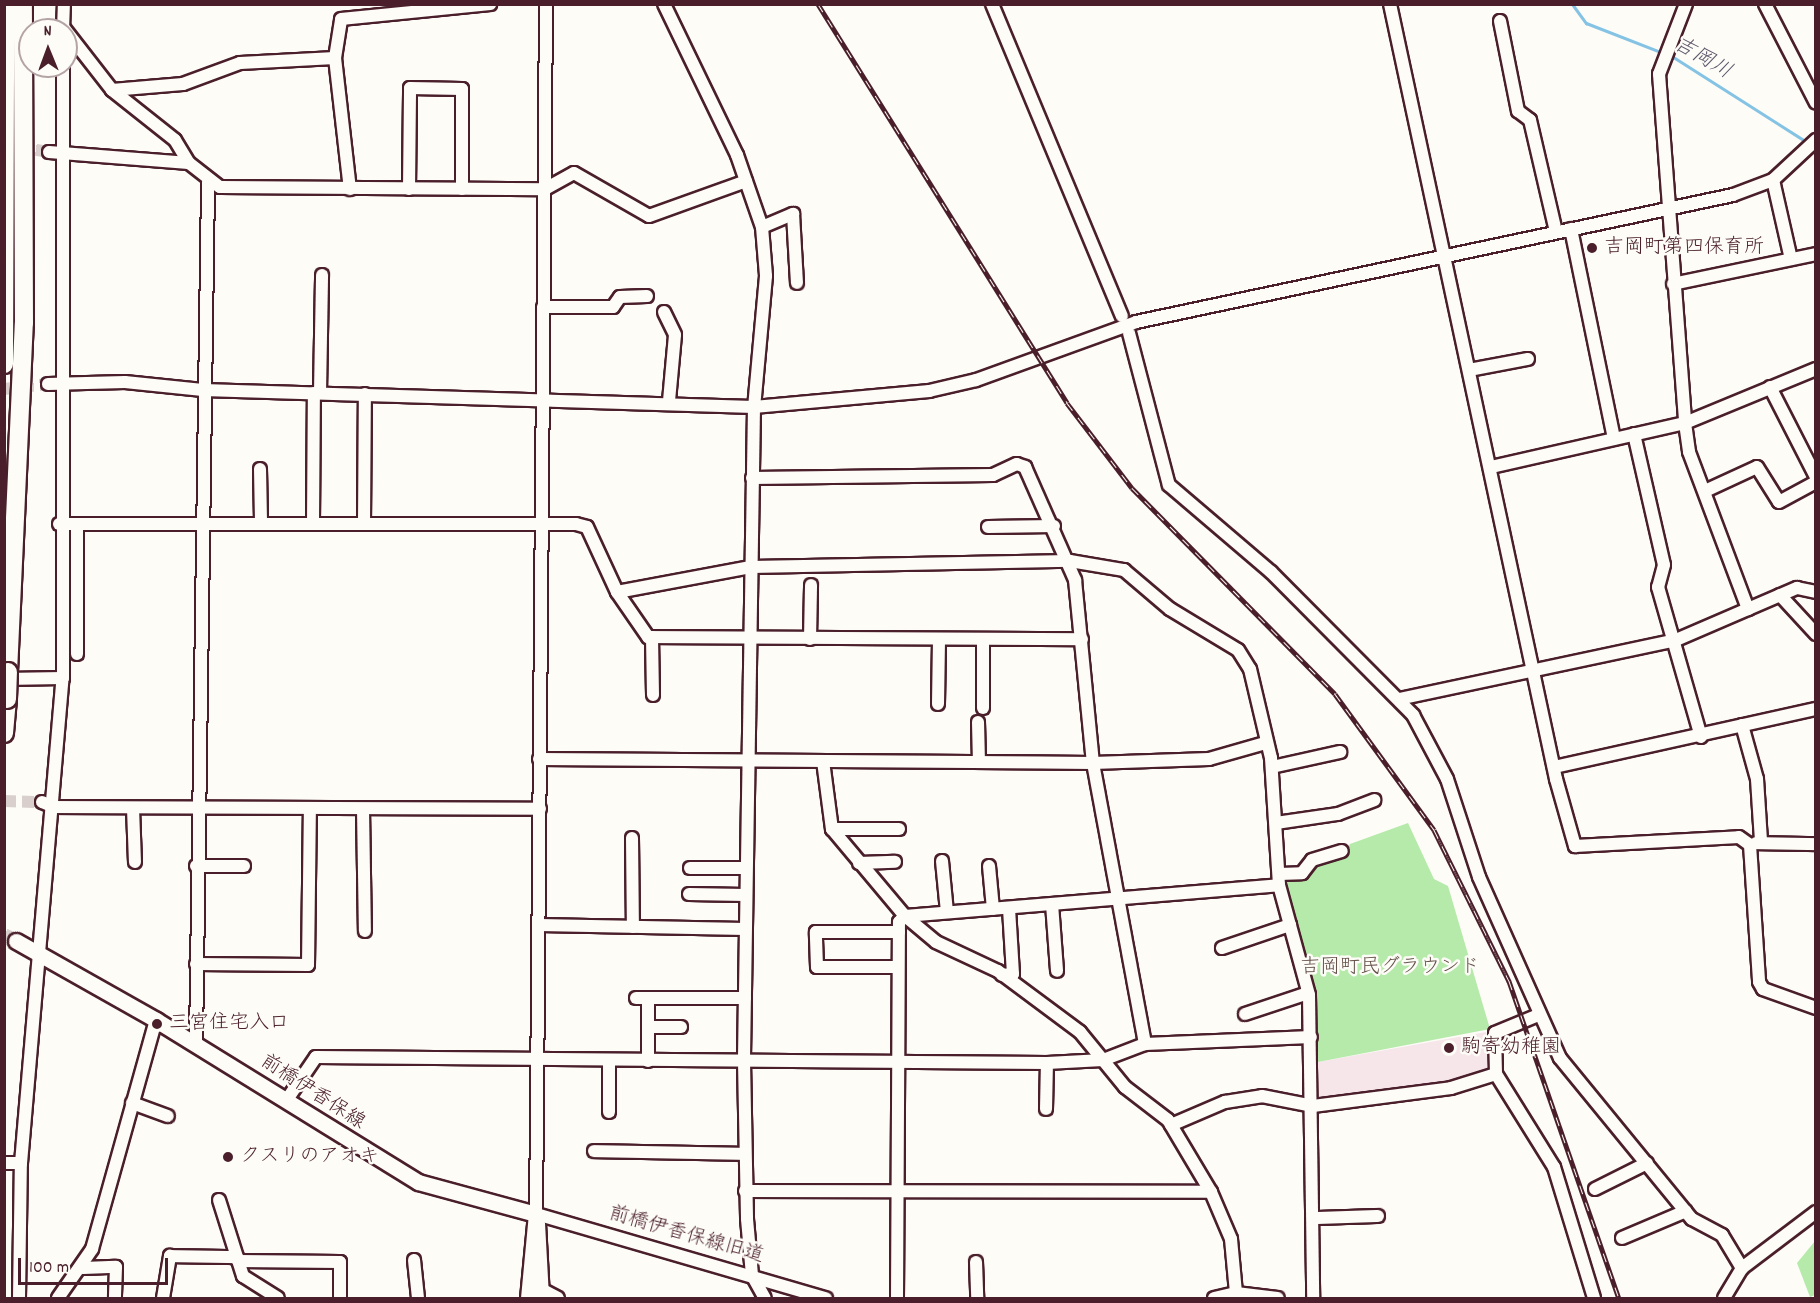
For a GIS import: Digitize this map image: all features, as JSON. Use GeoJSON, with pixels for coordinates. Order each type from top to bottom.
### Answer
{"type":"FeatureCollection","features":[{"type":"Feature","properties":{"kind":"highway"},"geometry":{"type":"LineString","coordinates":[[4,364],[5,4]]}},
{"type":"Feature","properties":{"kind":"highway"},"geometry":{"type":"LineString","coordinates":[[4,734],[24,323],[23,4]]}},
{"type":"Feature","properties":{"kind":"main road","name":"前橋伊香保線"},"geometry":{"type":"LineString","coordinates":[[15,941],[156,1020],[418,1182],[536,1214]]}},
{"type":"Feature","properties":{"kind":"main road"},"geometry":{"type":"LineString","coordinates":[[536,1214],[541,1294]]}},
{"type":"Feature","properties":{"kind":"main road"},"geometry":{"type":"LineString","coordinates":[[528,1299],[536,1214]]}},
{"type":"Feature","properties":{"kind":"street"},"geometry":{"type":"LineString","coordinates":[[350,189],[334,58],[341,18],[490,4]]}},
{"type":"Feature","properties":{"kind":"street"},"geometry":{"type":"LineString","coordinates":[[536,1214],[546,4]]}},
{"type":"Feature","properties":{"kind":"street"},"geometry":{"type":"LineString","coordinates":[[664,4],[746,181],[762,227],[766,276],[754,407],[752,478],[751,639],[746,761],[744,1061],[745,1191],[752,1275],[765,1299]]}},
{"type":"Feature","properties":{"kind":"street"},"geometry":{"type":"LineString","coordinates":[[992,4],[1122,316]]}},
{"type":"Feature","properties":{"kind":"street"},"geometry":{"type":"LineString","coordinates":[[1390,4],[1491,467],[1533,673],[1575,846],[1739,837],[1756,843],[1815,844]]}},
{"type":"Feature","properties":{"kind":"street"},"geometry":{"type":"LineString","coordinates":[[1686,4],[1668,44],[1659,74],[1684,423],[1689,452],[1705,491],[1729,569],[1748,609]]}},
{"type":"Feature","properties":{"kind":"street"},"geometry":{"type":"LineString","coordinates":[[1765,4],[1815,103]]}},
{"type":"Feature","properties":{"kind":"street"},"geometry":{"type":"LineString","coordinates":[[1500,21],[1518,111],[1530,120],[1556,232]]}},
{"type":"Feature","properties":{"kind":"street"},"geometry":{"type":"LineString","coordinates":[[78,47],[112,90],[175,140],[189,163],[208,182],[220,187],[545,189],[574,173],[649,216],[746,181]]}},
{"type":"Feature","properties":{"kind":"street"},"geometry":{"type":"LineString","coordinates":[[112,90],[183,84],[240,63],[334,58]]}},
{"type":"Feature","properties":{"kind":"street"},"geometry":{"type":"LineString","coordinates":[[19,1299],[21,1163],[54,807],[63,678],[54,384],[63,155],[63,78]]}},
{"type":"Feature","properties":{"kind":"street"},"geometry":{"type":"LineString","coordinates":[[409,189],[410,88],[462,89],[462,189]]}},
{"type":"Feature","properties":{"kind":"street"},"geometry":{"type":"LineString","coordinates":[[54,384],[125,382],[203,390],[669,401],[754,407],[929,391],[976,380],[1096,333],[1444,255],[1667,210],[1773,180],[1803,154],[1815,140]]}},
{"type":"Feature","properties":{"kind":"street"},"geometry":{"type":"LineString","coordinates":[[49,152],[63,155],[189,163]]}},
{"type":"Feature","properties":{"kind":"street"},"geometry":{"type":"LineString","coordinates":[[1773,180],[1791,260]]}},
{"type":"Feature","properties":{"kind":"street"},"geometry":{"type":"LineString","coordinates":[[196,1044],[196,866],[204,522],[203,390],[208,182]]}},
{"type":"Feature","properties":{"kind":"street"},"geometry":{"type":"LineString","coordinates":[[762,227],[793,214],[797,283]]}},
{"type":"Feature","properties":{"kind":"street"},"geometry":{"type":"LineString","coordinates":[[1571,229],[1614,439]]}},
{"type":"Feature","properties":{"kind":"street"},"geometry":{"type":"LineString","coordinates":[[1673,284],[1815,254]]}},
{"type":"Feature","properties":{"kind":"street"},"geometry":{"type":"LineString","coordinates":[[314,523],[322,275]]}},
{"type":"Feature","properties":{"kind":"street"},"geometry":{"type":"LineString","coordinates":[[543,307],[613,307],[620,297],[647,296]]}},
{"type":"Feature","properties":{"kind":"street"},"geometry":{"type":"LineString","coordinates":[[664,312],[675,334],[669,401]]}},
{"type":"Feature","properties":{"kind":"street"},"geometry":{"type":"LineString","coordinates":[[1129,333],[1169,485],[1271,572],[1399,699],[1447,779],[1479,878],[1536,1016],[1560,1058],[1686,1211],[1722,1235],[1742,1268]]}},
{"type":"Feature","properties":{"kind":"street"},"geometry":{"type":"LineString","coordinates":[[1469,370],[1528,359]]}},
{"type":"Feature","properties":{"kind":"street"},"geometry":{"type":"LineString","coordinates":[[1491,467],[1684,423],[1815,369]]}},
{"type":"Feature","properties":{"kind":"street"},"geometry":{"type":"LineString","coordinates":[[1770,387],[1815,477]]}},
{"type":"Feature","properties":{"kind":"street"},"geometry":{"type":"LineString","coordinates":[[364,523],[365,394]]}},
{"type":"Feature","properties":{"kind":"street"},"geometry":{"type":"LineString","coordinates":[[1634,434],[1664,565],[1658,587],[1676,640],[1701,737]]}},
{"type":"Feature","properties":{"kind":"street"},"geometry":{"type":"LineString","coordinates":[[752,478],[993,475],[1017,464],[1025,467],[1070,561],[1082,639],[1093,763],[1145,1044]]}},
{"type":"Feature","properties":{"kind":"street"},"geometry":{"type":"LineString","coordinates":[[1705,491],[1756,466],[1779,502],[1815,482]]}},
{"type":"Feature","properties":{"kind":"street"},"geometry":{"type":"LineString","coordinates":[[260,470],[261,522]]}},
{"type":"Feature","properties":{"kind":"street"},"geometry":{"type":"LineString","coordinates":[[59,524],[261,522],[542,524],[587,527],[617,592],[652,638],[652,695]]}},
{"type":"Feature","properties":{"kind":"street"},"geometry":{"type":"LineString","coordinates":[[77,524],[77,654]]}},
{"type":"Feature","properties":{"kind":"street"},"geometry":{"type":"LineString","coordinates":[[988,527],[1054,526]]}},
{"type":"Feature","properties":{"kind":"street"},"geometry":{"type":"LineString","coordinates":[[617,592],[751,567],[1070,561],[1124,570],[1170,609],[1238,650],[1250,669],[1272,767],[1279,880],[1308,993],[1316,1218],[1313,1299]]}},
{"type":"Feature","properties":{"kind":"street"},"geometry":{"type":"LineString","coordinates":[[810,639],[811,585]]}},
{"type":"Feature","properties":{"kind":"street"},"geometry":{"type":"LineString","coordinates":[[1399,699],[1533,673],[1676,640],[1797,588],[1815,592]]}},
{"type":"Feature","properties":{"kind":"street"},"geometry":{"type":"LineString","coordinates":[[1780,595],[1815,634]]}},
{"type":"Feature","properties":{"kind":"street"},"geometry":{"type":"LineString","coordinates":[[652,638],[1082,639]]}},
{"type":"Feature","properties":{"kind":"street"},"geometry":{"type":"LineString","coordinates":[[938,704],[939,640]]}},
{"type":"Feature","properties":{"kind":"street"},"geometry":{"type":"LineString","coordinates":[[983,640],[983,708]]}},
{"type":"Feature","properties":{"kind":"street"},"geometry":{"type":"LineString","coordinates":[[6,675],[63,678]]}},
{"type":"Feature","properties":{"kind":"street"},"geometry":{"type":"LineString","coordinates":[[1554,766],[1701,737],[1742,725],[1815,709]]}},
{"type":"Feature","properties":{"kind":"street"},"geometry":{"type":"LineString","coordinates":[[978,722],[979,762]]}},
{"type":"Feature","properties":{"kind":"street"},"geometry":{"type":"LineString","coordinates":[[1742,725],[1757,779],[1759,982],[1763,989],[1815,1008]]}},
{"type":"Feature","properties":{"kind":"street"},"geometry":{"type":"LineString","coordinates":[[539,759],[1093,763],[1209,759],[1265,743]]}},
{"type":"Feature","properties":{"kind":"street"},"geometry":{"type":"LineString","coordinates":[[1272,767],[1340,752]]}},
{"type":"Feature","properties":{"kind":"street"},"geometry":{"type":"LineString","coordinates":[[824,761],[832,829],[904,916],[936,942],[1002,975],[1080,1032],[1103,1060],[1171,1125],[1211,1192],[1231,1239],[1236,1293]]}},
{"type":"Feature","properties":{"kind":"street"},"geometry":{"type":"LineString","coordinates":[[1276,823],[1338,814],[1374,800]]}},
{"type":"Feature","properties":{"kind":"street"},"geometry":{"type":"LineString","coordinates":[[42,802],[54,807],[540,809]]}},
{"type":"Feature","properties":{"kind":"street"},"geometry":{"type":"LineString","coordinates":[[133,808],[135,862]]}},
{"type":"Feature","properties":{"kind":"street"},"geometry":{"type":"LineString","coordinates":[[196,964],[308,965],[310,809]]}},
{"type":"Feature","properties":{"kind":"street"},"geometry":{"type":"LineString","coordinates":[[363,809],[365,931]]}},
{"type":"Feature","properties":{"kind":"street"},"geometry":{"type":"LineString","coordinates":[[832,829],[899,829]]}},
{"type":"Feature","properties":{"kind":"street"},"geometry":{"type":"LineString","coordinates":[[632,838],[633,927]]}},
{"type":"Feature","properties":{"kind":"street"},"geometry":{"type":"LineString","coordinates":[[904,916],[1119,899],[1279,880],[1302,873],[1312,861],[1342,851]]}},
{"type":"Feature","properties":{"kind":"street"},"geometry":{"type":"LineString","coordinates":[[942,861],[947,912]]}},
{"type":"Feature","properties":{"kind":"street"},"geometry":{"type":"LineString","coordinates":[[859,862],[895,862]]}},
{"type":"Feature","properties":{"kind":"street"},"geometry":{"type":"LineString","coordinates":[[196,866],[244,866]]}},
{"type":"Feature","properties":{"kind":"street"},"geometry":{"type":"LineString","coordinates":[[989,866],[993,909]]}},
{"type":"Feature","properties":{"kind":"street"},"geometry":{"type":"LineString","coordinates":[[690,868],[745,868]]}},
{"type":"Feature","properties":{"kind":"street"},"geometry":{"type":"LineString","coordinates":[[689,894],[745,895]]}},
{"type":"Feature","properties":{"kind":"street"},"geometry":{"type":"LineString","coordinates":[[1052,904],[1057,971]]}},
{"type":"Feature","properties":{"kind":"street"},"geometry":{"type":"LineString","coordinates":[[1002,975],[1013,974],[1009,908]]}},
{"type":"Feature","properties":{"kind":"street"},"geometry":{"type":"LineString","coordinates":[[897,1299],[898,967],[899,932],[904,916]]}},
{"type":"Feature","properties":{"kind":"street"},"geometry":{"type":"LineString","coordinates":[[539,925],[745,929]]}},
{"type":"Feature","properties":{"kind":"street"},"geometry":{"type":"LineString","coordinates":[[1222,948],[1290,925]]}},
{"type":"Feature","properties":{"kind":"street"},"geometry":{"type":"LineString","coordinates":[[898,967],[816,967],[816,932],[899,932]]}},
{"type":"Feature","properties":{"kind":"street"},"geometry":{"type":"LineString","coordinates":[[1245,1014],[1308,993]]}},
{"type":"Feature","properties":{"kind":"street"},"geometry":{"type":"LineString","coordinates":[[648,1061],[648,1027],[642,998],[745,998]]}},
{"type":"Feature","properties":{"kind":"street"},"geometry":{"type":"LineString","coordinates":[[1536,1016],[1495,1033],[1496,1074],[1554,1167],[1594,1299]]}},
{"type":"Feature","properties":{"kind":"street"},"geometry":{"type":"LineString","coordinates":[[62,1297],[83,1268],[156,1020]]}},
{"type":"Feature","properties":{"kind":"street"},"geometry":{"type":"LineString","coordinates":[[648,1027],[681,1027]]}},
{"type":"Feature","properties":{"kind":"street"},"geometry":{"type":"LineString","coordinates":[[286,1101],[315,1057],[538,1062],[1047,1063],[1103,1060],[1145,1044],[1311,1037]]}},
{"type":"Feature","properties":{"kind":"street"},"geometry":{"type":"LineString","coordinates":[[609,1062],[609,1112]]}},
{"type":"Feature","properties":{"kind":"street"},"geometry":{"type":"LineString","coordinates":[[1046,1109],[1047,1063]]}},
{"type":"Feature","properties":{"kind":"street"},"geometry":{"type":"LineString","coordinates":[[1171,1125],[1225,1102],[1262,1096],[1313,1106],[1451,1088],[1496,1074]]}},
{"type":"Feature","properties":{"kind":"street"},"geometry":{"type":"LineString","coordinates":[[132,1103],[168,1116]]}},
{"type":"Feature","properties":{"kind":"street"},"geometry":{"type":"LineString","coordinates":[[594,1151],[745,1154]]}},
{"type":"Feature","properties":{"kind":"street"},"geometry":{"type":"LineString","coordinates":[[4,1163],[21,1163]]}},
{"type":"Feature","properties":{"kind":"street"},"geometry":{"type":"LineString","coordinates":[[1595,1189],[1647,1163]]}},
{"type":"Feature","properties":{"kind":"street"},"geometry":{"type":"LineString","coordinates":[[745,1191],[898,1189],[1211,1192]]}},
{"type":"Feature","properties":{"kind":"street"},"geometry":{"type":"LineString","coordinates":[[219,1200],[243,1276],[278,1299]]}},
{"type":"Feature","properties":{"kind":"street"},"geometry":{"type":"LineString","coordinates":[[1622,1238],[1686,1211]]}},
{"type":"Feature","properties":{"kind":"street"},"geometry":{"type":"LineString","coordinates":[[1724,1299],[1742,1268],[1815,1212]]}},
{"type":"Feature","properties":{"kind":"street","name":"前橋伊香保線旧道"},"geometry":{"type":"LineString","coordinates":[[536,1214],[752,1275],[826,1299]]}},
{"type":"Feature","properties":{"kind":"street"},"geometry":{"type":"LineString","coordinates":[[1316,1218],[1378,1216]]}},
{"type":"Feature","properties":{"kind":"street"},"geometry":{"type":"LineString","coordinates":[[163,1299],[170,1256],[340,1262],[340,1299]]}},
{"type":"Feature","properties":{"kind":"street"},"geometry":{"type":"LineString","coordinates":[[414,1260],[418,1299]]}},
{"type":"Feature","properties":{"kind":"street"},"geometry":{"type":"LineString","coordinates":[[976,1262],[977,1299]]}},
{"type":"Feature","properties":{"kind":"street"},"geometry":{"type":"LineString","coordinates":[[83,1268],[116,1267],[115,1299]]}},
{"type":"Feature","properties":{"kind":"street"},"geometry":{"type":"LineString","coordinates":[[1214,1299],[1236,1293],[1278,1299]]}},
{"type":"Feature","properties":{"kind":"street"},"geometry":{"type":"LineString","coordinates":[[541,1294],[558,1299]]}},
{"type":"Feature","properties":{"kind":"shaded area"},"geometry":{"type":"Polygon","coordinates":[[[1486,1032],[1494,1064],[1489,1072],[1431,1086],[1321,1100],[1316,1095],[1318,1062],[1486,1032]]]}},
{"type":"Feature","properties":{"kind":"green space","name":"吉岡町民グラウンド"},"geometry":{"type":"Polygon","coordinates":[[[1408,823],[1434,879],[1448,886],[1490,1029],[1318,1062],[1315,997],[1284,880],[1345,854],[1350,844],[1408,823]]]}},
{"type":"Feature","properties":{"kind":"green space"},"geometry":{"type":"Polygon","coordinates":[[[1815,1241],[1815,1295],[1810,1297],[1797,1263],[1815,1241]]]}},
{"type":"Feature","properties":{"kind":"waterway","name":"吉岡川"},"geometry":{"type":"LineString","coordinates":[[1572,4],[1586,23],[1663,53]]}},
{"type":"Feature","properties":{"kind":"waterway","name":"吉岡川"},"geometry":{"type":"LineString","coordinates":[[1670,55],[1808,143]]}},
{"type":"Feature","properties":{"kind":"tunnel"},"geometry":{"type":"LineString","coordinates":[[18,147],[49,152]]}},
{"type":"Feature","properties":{"kind":"tunnel"},"geometry":{"type":"LineString","coordinates":[[4,389],[48,384]]}},
{"type":"Feature","properties":{"kind":"tunnel"},"geometry":{"type":"LineString","coordinates":[[4,801],[42,802]]}},
{"type":"Feature","properties":{"kind":"tunnel"},"geometry":{"type":"LineString","coordinates":[[4,935],[16,941]]}},
{"type":"Feature","properties":{"kind":"railway"},"geometry":{"type":"LineString","coordinates":[[818,4],[1067,403],[1132,488],[1335,694],[1434,830],[1509,981],[1619,1298]]}},
{"type":"Feature","properties":{"kind":"place","name":"吉岡町第四保育所"},"geometry":{"type":"Point","coordinates":[1592,248]}},
{"type":"Feature","properties":{"kind":"place","name":"三宮住宅入口"},"geometry":{"type":"Point","coordinates":[157,1024]}},
{"type":"Feature","properties":{"kind":"place","name":"駒寄幼稚園"},"geometry":{"type":"Point","coordinates":[1449,1048]}},
{"type":"Feature","properties":{"kind":"place","name":"クスリのアオキ"},"geometry":{"type":"Point","coordinates":[228,1157]}}]}
